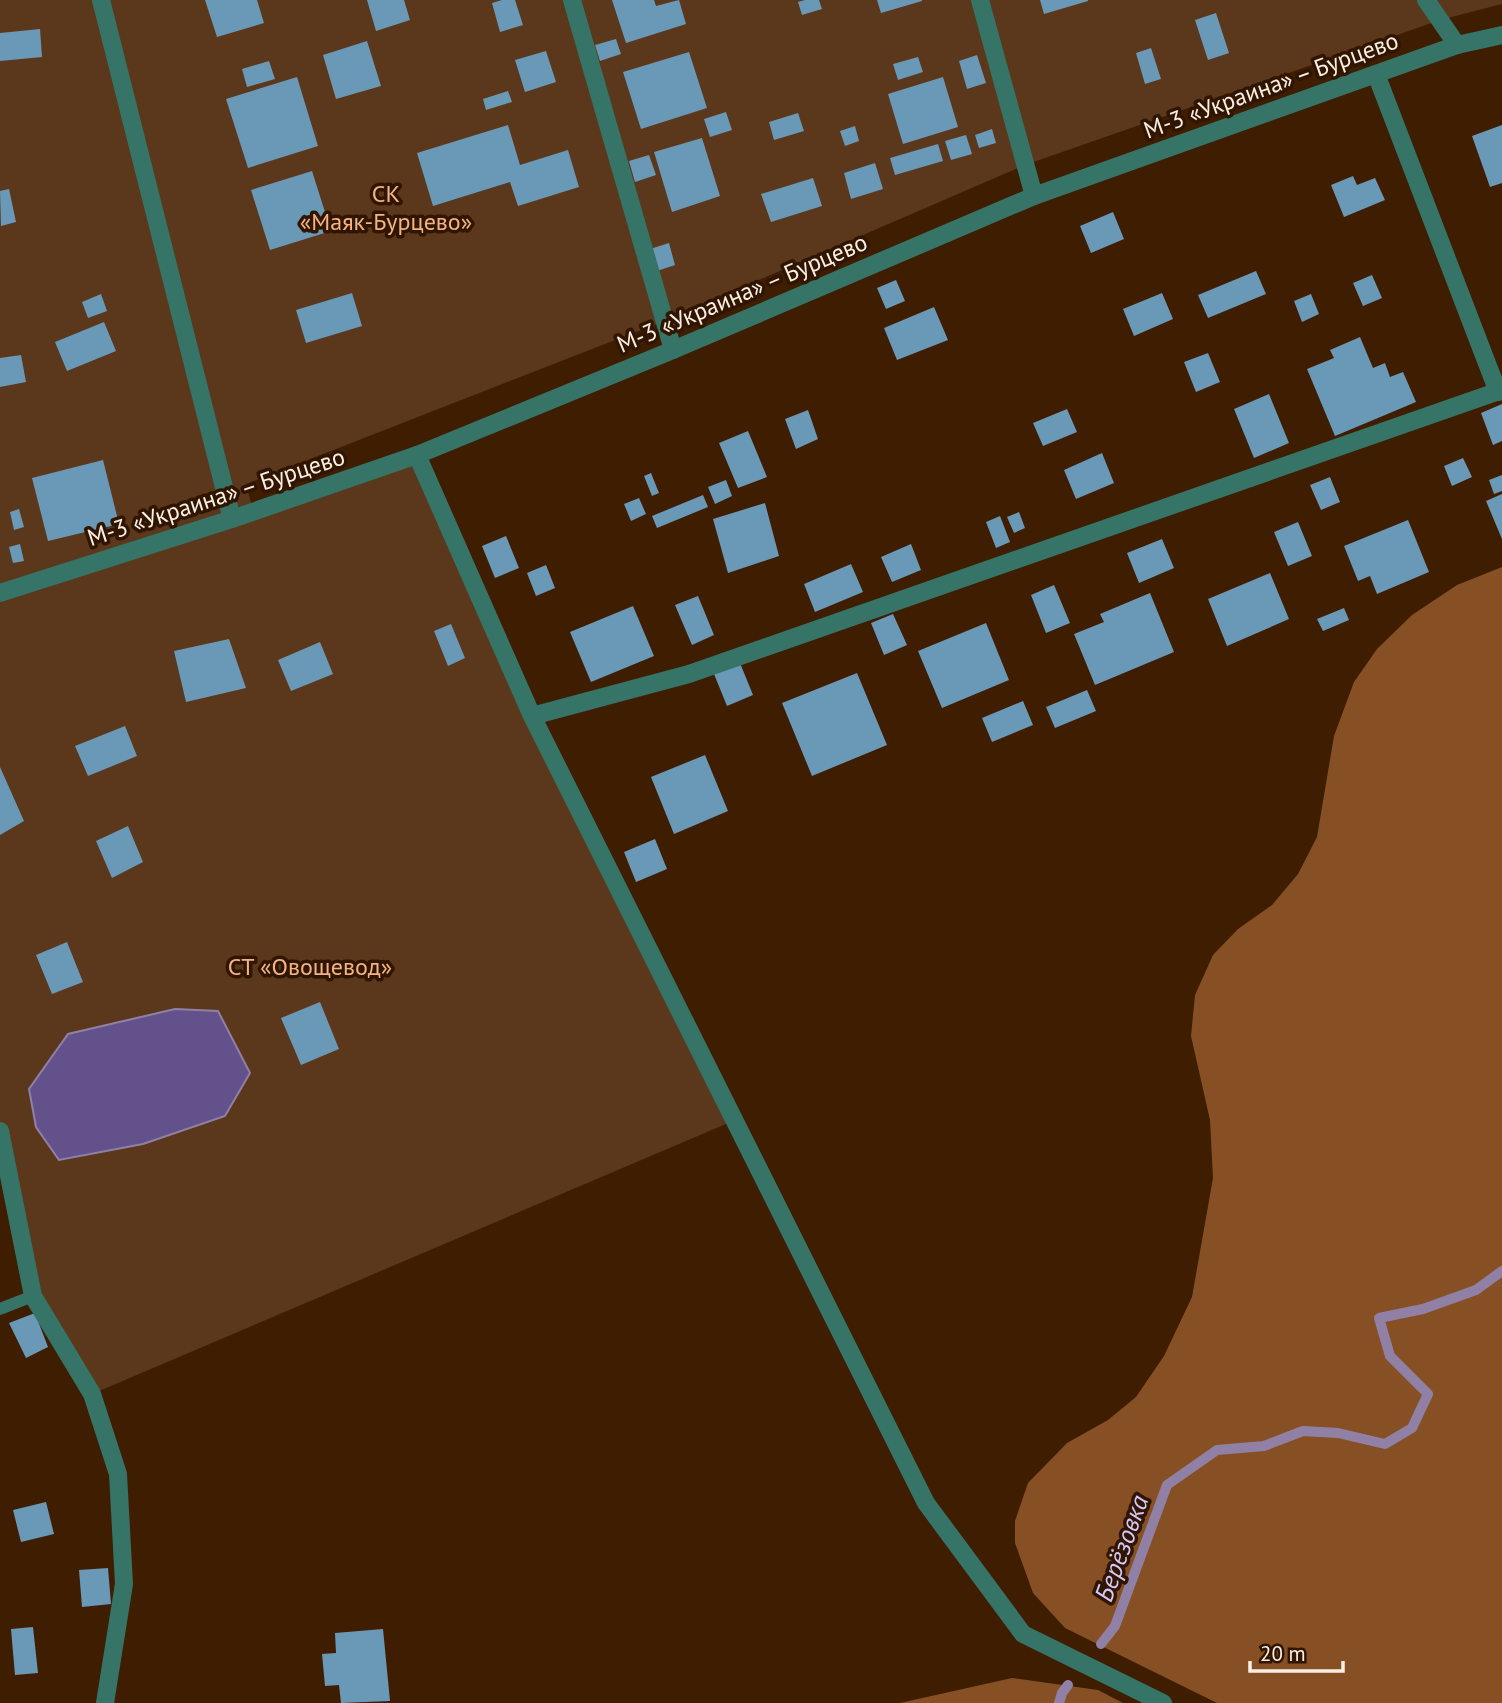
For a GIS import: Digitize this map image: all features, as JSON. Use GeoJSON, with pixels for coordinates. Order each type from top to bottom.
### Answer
{"type":"FeatureCollection","features":[{"type":"Feature","properties":{"kind":"street"},"geometry":{"type":"LineString","coordinates":[[102,0],[232,519]]}},
{"type":"Feature","properties":{"kind":"street"},"geometry":{"type":"LineString","coordinates":[[572,0],[673,350]]}},
{"type":"Feature","properties":{"kind":"street"},"geometry":{"type":"LineString","coordinates":[[980,0],[1034,196]]}},
{"type":"Feature","properties":{"kind":"street"},"geometry":{"type":"LineString","coordinates":[[1426,0],[1457,45]]}},
{"type":"Feature","properties":{"kind":"street","name":"М-3 «Украина» – Бурцево"},"geometry":{"type":"LineString","coordinates":[[0,593],[232,519],[417,455],[673,350],[1034,196],[1457,45],[1502,34]]}},
{"type":"Feature","properties":{"kind":"street"},"geometry":{"type":"LineString","coordinates":[[532,716],[689,674],[1500,391],[1376,74]]}},
{"type":"Feature","properties":{"kind":"street"},"geometry":{"type":"LineString","coordinates":[[417,455],[532,716],[926,1503],[1023,1634],[1163,1703]]}},
{"type":"Feature","properties":{"kind":"street"},"geometry":{"type":"LineString","coordinates":[[0,1130],[33,1296],[92,1394],[118,1474],[124,1584],[105,1703]]}},
{"type":"Feature","properties":{"kind":"lane"},"geometry":{"type":"LineString","coordinates":[[0,1309],[33,1296]]}},
{"type":"Feature","properties":{"kind":"green space","name":"СТ «Овощевод»"},"geometry":{"type":"Polygon","coordinates":[[[0,0],[1502,0],[1502,4],[1440,20],[1025,165],[664,321],[246,484],[253,511],[417,455],[733,1121],[92,1394],[33,1296],[0,1131],[0,0]]]}},
{"type":"Feature","properties":{"kind":"shaded area"},"geometry":{"type":"Polygon","coordinates":[[[1502,567],[1502,1703],[1217,1703],[1065,1628],[1033,1593],[1015,1543],[1015,1521],[1028,1483],[1067,1443],[1108,1420],[1136,1397],[1164,1356],[1192,1297],[1213,1178],[1210,1120],[1191,1036],[1195,995],[1213,955],[1238,929],[1272,905],[1298,874],[1317,837],[1334,736],[1354,682],[1377,649],[1412,615],[1457,585],[1502,567]]]}},
{"type":"Feature","properties":{"kind":"shaded area"},"geometry":{"type":"Polygon","coordinates":[[[175,1009],[218,1011],[250,1073],[225,1116],[143,1144],[59,1160],[36,1127],[29,1089],[68,1034],[175,1009]]]}},
{"type":"Feature","properties":{"kind":"shaded area"},"geometry":{"type":"Polygon","coordinates":[[[1012,1678],[1098,1690],[1123,1703],[900,1703],[1012,1678]]]}},
{"type":"Feature","properties":{"kind":"building"},"geometry":{"type":"Polygon","coordinates":[[[205,0],[257,0],[264,23],[217,37],[205,0]]]}},
{"type":"Feature","properties":{"kind":"building"},"geometry":{"type":"Polygon","coordinates":[[[367,0],[404,0],[410,20],[376,31],[367,0]]]}},
{"type":"Feature","properties":{"kind":"building"},"geometry":{"type":"Polygon","coordinates":[[[515,0],[523,25],[500,32],[492,3],[515,0]]]}},
{"type":"Feature","properties":{"kind":"building"},"geometry":{"type":"Polygon","coordinates":[[[612,0],[654,0],[656,6],[679,0],[686,24],[626,43],[612,0]]]}},
{"type":"Feature","properties":{"kind":"building"},"geometry":{"type":"Polygon","coordinates":[[[819,0],[822,9],[802,15],[798,2],[819,0]]]}},
{"type":"Feature","properties":{"kind":"building"},"geometry":{"type":"Polygon","coordinates":[[[877,0],[922,0],[922,1],[881,13],[877,0]]]}},
{"type":"Feature","properties":{"kind":"building"},"geometry":{"type":"Polygon","coordinates":[[[1040,0],[1088,0],[1088,1],[1044,14],[1040,0]]]}},
{"type":"Feature","properties":{"kind":"building"},"geometry":{"type":"Polygon","coordinates":[[[1216,13],[1229,53],[1208,60],[1195,20],[1216,13]]]}},
{"type":"Feature","properties":{"kind":"building"},"geometry":{"type":"Polygon","coordinates":[[[40,29],[42,57],[0,61],[0,33],[40,29]]]}},
{"type":"Feature","properties":{"kind":"building"},"geometry":{"type":"Polygon","coordinates":[[[616,39],[621,54],[600,61],[595,45],[616,39]]]}},
{"type":"Feature","properties":{"kind":"building"},"geometry":{"type":"Polygon","coordinates":[[[367,41],[381,86],[336,99],[323,55],[367,41]]]}},
{"type":"Feature","properties":{"kind":"building"},"geometry":{"type":"Polygon","coordinates":[[[1151,48],[1161,79],[1145,84],[1136,53],[1151,48]]]}},
{"type":"Feature","properties":{"kind":"building"},"geometry":{"type":"Polygon","coordinates":[[[546,51],[556,82],[525,92],[515,60],[546,51]]]}},
{"type":"Feature","properties":{"kind":"building"},"geometry":{"type":"Polygon","coordinates":[[[689,52],[707,108],[641,129],[623,72],[689,52]]]}},
{"type":"Feature","properties":{"kind":"building"},"geometry":{"type":"Polygon","coordinates":[[[977,55],[986,83],[967,89],[959,61],[977,55]]]}},
{"type":"Feature","properties":{"kind":"building"},"geometry":{"type":"Polygon","coordinates":[[[918,57],[923,72],[898,80],[893,64],[918,57]]]}},
{"type":"Feature","properties":{"kind":"building"},"geometry":{"type":"Polygon","coordinates":[[[269,61],[275,79],[247,87],[242,69],[269,61]]]}},
{"type":"Feature","properties":{"kind":"building"},"geometry":{"type":"Polygon","coordinates":[[[297,77],[318,146],[248,168],[226,99],[297,77]]]}},
{"type":"Feature","properties":{"kind":"building"},"geometry":{"type":"Polygon","coordinates":[[[943,77],[958,127],[903,144],[888,94],[943,77]]]}},
{"type":"Feature","properties":{"kind":"building"},"geometry":{"type":"Polygon","coordinates":[[[508,91],[512,102],[486,110],[483,99],[508,91]]]}},
{"type":"Feature","properties":{"kind":"building"},"geometry":{"type":"Polygon","coordinates":[[[726,112],[732,130],[710,137],[704,119],[726,112]]]}},
{"type":"Feature","properties":{"kind":"building"},"geometry":{"type":"Polygon","coordinates":[[[798,113],[804,131],[774,140],[769,122],[798,113]]]}},
{"type":"Feature","properties":{"kind":"building"},"geometry":{"type":"Polygon","coordinates":[[[508,125],[520,165],[568,150],[579,187],[518,206],[510,182],[433,206],[417,153],[508,125]]]}},
{"type":"Feature","properties":{"kind":"building"},"geometry":{"type":"Polygon","coordinates":[[[1502,125],[1502,183],[1490,187],[1472,136],[1502,125]]]}},
{"type":"Feature","properties":{"kind":"building"},"geometry":{"type":"Polygon","coordinates":[[[855,126],[859,141],[845,146],[840,131],[855,126]]]}},
{"type":"Feature","properties":{"kind":"building"},"geometry":{"type":"Polygon","coordinates":[[[992,129],[996,143],[979,148],[975,135],[992,129]]]}},
{"type":"Feature","properties":{"kind":"building"},"geometry":{"type":"Polygon","coordinates":[[[966,135],[972,154],[951,160],[945,141],[966,135]]]}},
{"type":"Feature","properties":{"kind":"building"},"geometry":{"type":"Polygon","coordinates":[[[702,138],[720,196],[672,212],[654,152],[702,138]]]}},
{"type":"Feature","properties":{"kind":"building"},"geometry":{"type":"Polygon","coordinates":[[[938,144],[943,161],[895,175],[890,158],[938,144]]]}},
{"type":"Feature","properties":{"kind":"building"},"geometry":{"type":"Polygon","coordinates":[[[649,155],[656,175],[635,182],[629,161],[649,155]]]}},
{"type":"Feature","properties":{"kind":"building"},"geometry":{"type":"Polygon","coordinates":[[[875,163],[883,189],[851,199],[844,173],[875,163]]]}},
{"type":"Feature","properties":{"kind":"building"},"geometry":{"type":"Polygon","coordinates":[[[312,171],[331,231],[270,250],[251,190],[312,171]]]}},
{"type":"Feature","properties":{"kind":"building"},"geometry":{"type":"Polygon","coordinates":[[[1353,176],[1357,185],[1375,178],[1385,200],[1344,217],[1331,185],[1353,176]]]}},
{"type":"Feature","properties":{"kind":"building"},"geometry":{"type":"Polygon","coordinates":[[[813,178],[822,206],[771,222],[761,194],[813,178]]]}},
{"type":"Feature","properties":{"kind":"building"},"geometry":{"type":"Polygon","coordinates":[[[9,189],[16,222],[1,226],[0,191],[9,189]]]}},
{"type":"Feature","properties":{"kind":"building"},"geometry":{"type":"Polygon","coordinates":[[[1113,212],[1124,239],[1091,253],[1080,226],[1113,212]]]}},
{"type":"Feature","properties":{"kind":"building"},"geometry":{"type":"Polygon","coordinates":[[[669,243],[675,265],[657,271],[650,249],[669,243]]]}},
{"type":"Feature","properties":{"kind":"building"},"geometry":{"type":"Polygon","coordinates":[[[1256,271],[1266,294],[1208,318],[1198,295],[1256,271]]]}},
{"type":"Feature","properties":{"kind":"building"},"geometry":{"type":"Polygon","coordinates":[[[1372,275],[1382,298],[1363,306],[1353,283],[1372,275]]]}},
{"type":"Feature","properties":{"kind":"building"},"geometry":{"type":"Polygon","coordinates":[[[896,280],[905,301],[886,309],[877,288],[896,280]]]}},
{"type":"Feature","properties":{"kind":"building"},"geometry":{"type":"Polygon","coordinates":[[[352,293],[362,326],[306,343],[296,310],[352,293]]]}},
{"type":"Feature","properties":{"kind":"building"},"geometry":{"type":"Polygon","coordinates":[[[1162,293],[1173,319],[1134,336],[1123,309],[1162,293]]]}},
{"type":"Feature","properties":{"kind":"building"},"geometry":{"type":"Polygon","coordinates":[[[101,294],[107,311],[88,318],[82,302],[101,294]]]}},
{"type":"Feature","properties":{"kind":"building"},"geometry":{"type":"Polygon","coordinates":[[[1311,294],[1319,314],[1302,322],[1294,301],[1311,294]]]}},
{"type":"Feature","properties":{"kind":"building"},"geometry":{"type":"Polygon","coordinates":[[[934,307],[948,340],[897,360],[884,328],[934,307]]]}},
{"type":"Feature","properties":{"kind":"building"},"geometry":{"type":"Polygon","coordinates":[[[104,322],[116,351],[67,371],[55,342],[104,322]]]}},
{"type":"Feature","properties":{"kind":"building"},"geometry":{"type":"Polygon","coordinates":[[[1360,337],[1373,368],[1385,363],[1390,377],[1403,372],[1416,402],[1335,436],[1307,369],[1334,358],[1330,350],[1360,337]]]}},
{"type":"Feature","properties":{"kind":"building"},"geometry":{"type":"Polygon","coordinates":[[[1208,353],[1220,382],[1196,392],[1184,362],[1208,353]]]}},
{"type":"Feature","properties":{"kind":"building"},"geometry":{"type":"Polygon","coordinates":[[[21,355],[26,382],[0,387],[0,358],[21,355]]]}},
{"type":"Feature","properties":{"kind":"building"},"geometry":{"type":"Polygon","coordinates":[[[1269,394],[1289,443],[1254,458],[1234,409],[1269,394]]]}},
{"type":"Feature","properties":{"kind":"building"},"geometry":{"type":"Polygon","coordinates":[[[1502,404],[1502,441],[1493,445],[1481,413],[1502,404]]]}},
{"type":"Feature","properties":{"kind":"building"},"geometry":{"type":"Polygon","coordinates":[[[1067,409],[1077,432],[1043,446],[1033,423],[1067,409]]]}},
{"type":"Feature","properties":{"kind":"building"},"geometry":{"type":"Polygon","coordinates":[[[808,410],[818,439],[796,449],[785,419],[808,410]]]}},
{"type":"Feature","properties":{"kind":"building"},"geometry":{"type":"Polygon","coordinates":[[[748,431],[767,477],[738,488],[719,443],[748,431]]]}},
{"type":"Feature","properties":{"kind":"building"},"geometry":{"type":"Polygon","coordinates":[[[1102,453],[1114,483],[1076,499],[1064,470],[1102,453]]]}},
{"type":"Feature","properties":{"kind":"building"},"geometry":{"type":"Polygon","coordinates":[[[1463,458],[1472,477],[1452,486],[1444,466],[1463,458]]]}},
{"type":"Feature","properties":{"kind":"building"},"geometry":{"type":"Polygon","coordinates":[[[103,460],[119,524],[48,541],[32,478],[103,460]]]}},
{"type":"Feature","properties":{"kind":"building"},"geometry":{"type":"Polygon","coordinates":[[[651,473],[659,493],[652,496],[644,476],[651,473]]]}},
{"type":"Feature","properties":{"kind":"building"},"geometry":{"type":"Polygon","coordinates":[[[1502,475],[1502,491],[1494,494],[1489,480],[1502,475]]]}},
{"type":"Feature","properties":{"kind":"building"},"geometry":{"type":"Polygon","coordinates":[[[1330,477],[1340,502],[1321,510],[1310,485],[1330,477]]]}},
{"type":"Feature","properties":{"kind":"building"},"geometry":{"type":"Polygon","coordinates":[[[726,480],[732,496],[715,504],[708,487],[726,480]]]}},
{"type":"Feature","properties":{"kind":"building"},"geometry":{"type":"Polygon","coordinates":[[[1502,494],[1502,539],[1486,501],[1502,494]]]}},
{"type":"Feature","properties":{"kind":"building"},"geometry":{"type":"Polygon","coordinates":[[[703,495],[708,507],[657,528],[652,516],[703,495]]]}},
{"type":"Feature","properties":{"kind":"building"},"geometry":{"type":"Polygon","coordinates":[[[639,498],[646,514],[631,521],[624,504],[639,498]]]}},
{"type":"Feature","properties":{"kind":"building"},"geometry":{"type":"Polygon","coordinates":[[[765,503],[779,556],[728,573],[713,519],[765,503]]]}},
{"type":"Feature","properties":{"kind":"building"},"geometry":{"type":"Polygon","coordinates":[[[19,509],[24,527],[14,530],[10,512],[19,509]]]}},
{"type":"Feature","properties":{"kind":"building"},"geometry":{"type":"Polygon","coordinates":[[[1019,512],[1025,528],[1014,533],[1007,517],[1019,512]]]}},
{"type":"Feature","properties":{"kind":"building"},"geometry":{"type":"Polygon","coordinates":[[[1000,516],[1010,542],[996,548],[986,522],[1000,516]]]}},
{"type":"Feature","properties":{"kind":"building"},"geometry":{"type":"Polygon","coordinates":[[[1408,520],[1429,572],[1377,594],[1370,576],[1358,581],[1344,546],[1408,520]]]}},
{"type":"Feature","properties":{"kind":"building"},"geometry":{"type":"Polygon","coordinates":[[[1298,522],[1312,556],[1288,566],[1274,532],[1298,522]]]}},
{"type":"Feature","properties":{"kind":"building"},"geometry":{"type":"Polygon","coordinates":[[[506,536],[519,568],[495,578],[482,546],[506,536]]]}},
{"type":"Feature","properties":{"kind":"building"},"geometry":{"type":"Polygon","coordinates":[[[1162,539],[1174,568],[1139,583],[1127,553],[1162,539]]]}},
{"type":"Feature","properties":{"kind":"building"},"geometry":{"type":"Polygon","coordinates":[[[20,544],[24,561],[13,563],[9,547],[20,544]]]}},
{"type":"Feature","properties":{"kind":"building"},"geometry":{"type":"Polygon","coordinates":[[[911,544],[921,570],[892,582],[881,557],[911,544]]]}},
{"type":"Feature","properties":{"kind":"building"},"geometry":{"type":"Polygon","coordinates":[[[851,564],[863,592],[815,612],[804,584],[851,564]]]}},
{"type":"Feature","properties":{"kind":"building"},"geometry":{"type":"Polygon","coordinates":[[[546,565],[555,588],[536,596],[527,573],[546,565]]]}},
{"type":"Feature","properties":{"kind":"building"},"geometry":{"type":"Polygon","coordinates":[[[1270,573],[1289,619],[1227,646],[1208,599],[1270,573]]]}},
{"type":"Feature","properties":{"kind":"building"},"geometry":{"type":"Polygon","coordinates":[[[1054,585],[1070,623],[1046,633],[1031,595],[1054,585]]]}},
{"type":"Feature","properties":{"kind":"building"},"geometry":{"type":"Polygon","coordinates":[[[1150,593],[1174,652],[1095,685],[1074,634],[1104,622],[1100,614],[1150,593]]]}},
{"type":"Feature","properties":{"kind":"building"},"geometry":{"type":"Polygon","coordinates":[[[698,596],[714,635],[692,645],[675,605],[698,596]]]}},
{"type":"Feature","properties":{"kind":"building"},"geometry":{"type":"Polygon","coordinates":[[[633,606],[654,656],[591,682],[570,632],[633,606]]]}},
{"type":"Feature","properties":{"kind":"building"},"geometry":{"type":"Polygon","coordinates":[[[1344,608],[1349,620],[1323,631],[1317,619],[1344,608]]]}},
{"type":"Feature","properties":{"kind":"building"},"geometry":{"type":"Polygon","coordinates":[[[893,614],[907,645],[884,655],[871,623],[893,614]]]}},
{"type":"Feature","properties":{"kind":"building"},"geometry":{"type":"Polygon","coordinates":[[[986,623],[1009,680],[942,708],[918,651],[986,623]]]}},
{"type":"Feature","properties":{"kind":"building"},"geometry":{"type":"Polygon","coordinates":[[[451,624],[465,658],[448,666],[434,631],[451,624]]]}},
{"type":"Feature","properties":{"kind":"building"},"geometry":{"type":"Polygon","coordinates":[[[229,639],[246,688],[186,702],[174,651],[229,639]]]}},
{"type":"Feature","properties":{"kind":"building"},"geometry":{"type":"Polygon","coordinates":[[[320,642],[333,674],[291,691],[278,660],[320,642]]]}},
{"type":"Feature","properties":{"kind":"building"},"geometry":{"type":"Polygon","coordinates":[[[740,663],[753,695],[727,706],[714,674],[740,663]]]}},
{"type":"Feature","properties":{"kind":"building"},"geometry":{"type":"Polygon","coordinates":[[[857,673],[887,745],[812,776],[782,703],[857,673]]]}},
{"type":"Feature","properties":{"kind":"building"},"geometry":{"type":"Polygon","coordinates":[[[1087,690],[1096,711],[1055,728],[1046,707],[1087,690]]]}},
{"type":"Feature","properties":{"kind":"building"},"geometry":{"type":"Polygon","coordinates":[[[1023,701],[1033,725],[992,742],[982,718],[1023,701]]]}},
{"type":"Feature","properties":{"kind":"building"},"geometry":{"type":"Polygon","coordinates":[[[125,726],[137,756],[88,776],[75,746],[125,726]]]}},
{"type":"Feature","properties":{"kind":"building"},"geometry":{"type":"Polygon","coordinates":[[[705,755],[728,811],[674,834],[651,777],[705,755]]]}},
{"type":"Feature","properties":{"kind":"building"},"geometry":{"type":"Polygon","coordinates":[[[0,767],[24,821],[0,835],[0,767]]]}},
{"type":"Feature","properties":{"kind":"building"},"geometry":{"type":"Polygon","coordinates":[[[128,826],[143,862],[112,878],[96,841],[128,826]]]}},
{"type":"Feature","properties":{"kind":"building"},"geometry":{"type":"Polygon","coordinates":[[[655,839],[667,869],[636,882],[624,852],[655,839]]]}},
{"type":"Feature","properties":{"kind":"building"},"geometry":{"type":"Polygon","coordinates":[[[67,942],[83,982],[52,994],[36,955],[67,942]]]}},
{"type":"Feature","properties":{"kind":"building"},"geometry":{"type":"Polygon","coordinates":[[[320,1002],[339,1049],[301,1065],[281,1018],[320,1002]]]}},
{"type":"Feature","properties":{"kind":"building"},"geometry":{"type":"Polygon","coordinates":[[[35,1313],[48,1347],[26,1358],[9,1323],[35,1313]]]}},
{"type":"Feature","properties":{"kind":"building"},"geometry":{"type":"Polygon","coordinates":[[[46,1502],[54,1534],[21,1542],[13,1510],[46,1502]]]}},
{"type":"Feature","properties":{"kind":"building"},"geometry":{"type":"Polygon","coordinates":[[[108,1568],[111,1604],[82,1607],[79,1570],[108,1568]]]}},
{"type":"Feature","properties":{"kind":"building"},"geometry":{"type":"Polygon","coordinates":[[[33,1627],[38,1673],[15,1675],[11,1629],[33,1627]]]}},
{"type":"Feature","properties":{"kind":"building"},"geometry":{"type":"Polygon","coordinates":[[[383,1629],[390,1701],[341,1703],[339,1685],[325,1686],[322,1654],[336,1653],[335,1633],[383,1629]]]}},
{"type":"Feature","properties":{"kind":"waterway","name":"Берёзовка"},"geometry":{"type":"LineString","coordinates":[[1101,1644],[1115,1626],[1167,1485],[1217,1450],[1264,1446],[1303,1431],[1338,1433],[1385,1444],[1412,1428],[1428,1394],[1390,1356],[1379,1318],[1423,1309],[1476,1290],[1502,1271]]}},
{"type":"Feature","properties":{"kind":"waterway","name":"Берёзовка"},"geometry":{"type":"LineString","coordinates":[[1059,1703],[1068,1685]]}},
{"type":"Feature","properties":{"kind":"park label","name":"СК «Маяк-Бурцево»"},"geometry":{"type":"Point","coordinates":[386,207]}}]}
